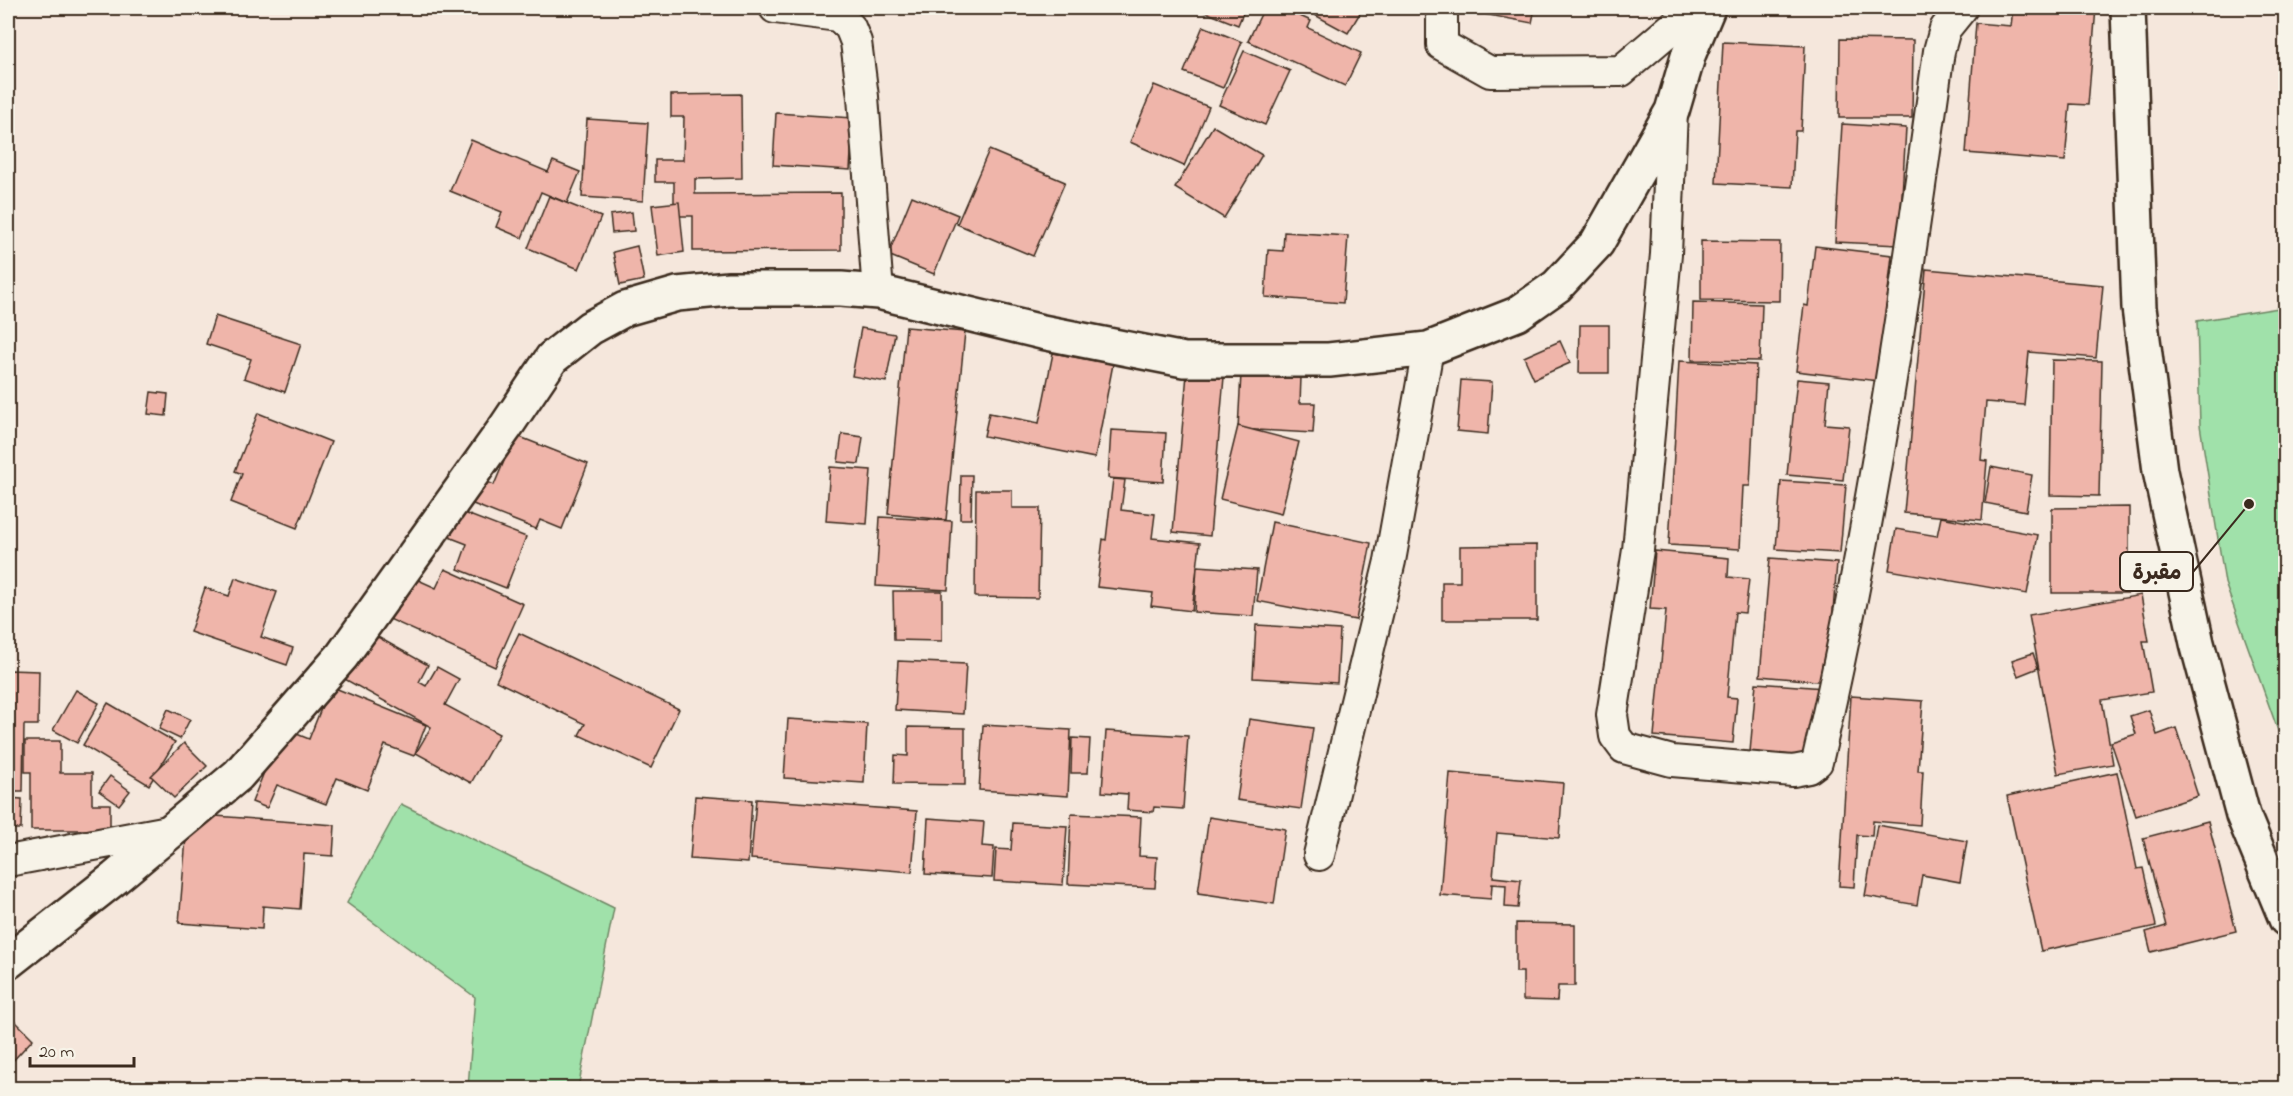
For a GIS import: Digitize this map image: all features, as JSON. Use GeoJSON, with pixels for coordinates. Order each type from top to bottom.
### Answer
{"type":"FeatureCollection","features":[{"type":"Feature","properties":{"kind":"street"},"geometry":{"type":"LineString","coordinates":[[775,8],[838,16],[850,27],[856,42],[863,97],[878,292]]}},
{"type":"Feature","properties":{"kind":"street"},"geometry":{"type":"LineString","coordinates":[[1442,8],[1442,45],[1490,72],[1621,71],[1695,8]]}},
{"type":"Feature","properties":{"kind":"street"},"geometry":{"type":"LineString","coordinates":[[8,962],[174,830],[238,775],[342,656],[505,428],[552,358],[590,328],[625,309],[677,294],[740,289],[841,289],[878,292],[1042,332],[1184,360],[1329,360],[1428,349],[1517,314],[1557,286],[1597,243],[1672,111],[1689,53],[1708,8]]}},
{"type":"Feature","properties":{"kind":"street"},"geometry":{"type":"LineString","coordinates":[[1672,111],[1666,254],[1638,549],[1612,715],[1616,736],[1624,748],[1672,762],[1793,771],[1809,768],[1817,762],[1842,655],[1877,470],[1906,289],[1939,51],[1946,29],[1962,8]]}},
{"type":"Feature","properties":{"kind":"street"},"geometry":{"type":"LineString","coordinates":[[2128,8],[2139,308],[2160,471],[2197,643],[2243,815],[2286,919]]}},
{"type":"Feature","properties":{"kind":"street"},"geometry":{"type":"LineString","coordinates":[[1319,855],[1390,561],[1428,349]]}},
{"type":"Feature","properties":{"kind":"street"},"geometry":{"type":"LineString","coordinates":[[8,861],[174,830]]}},
{"type":"Feature","properties":{"kind":"green space"},"geometry":{"type":"Polygon","coordinates":[[[2286,307],[2285,750],[2225,583],[2200,425],[2197,321],[2286,307]]]}},
{"type":"Feature","properties":{"kind":"green space"},"geometry":{"type":"Polygon","coordinates":[[[401,804],[614,908],[578,1088],[468,1088],[475,997],[347,903],[401,804]]]}},
{"type":"Feature","properties":{"kind":"building"},"geometry":{"type":"Polygon","coordinates":[[[1195,8],[1245,8],[1238,25],[1195,8]]]}},
{"type":"Feature","properties":{"kind":"building"},"geometry":{"type":"Polygon","coordinates":[[[1264,8],[1282,8],[1311,21],[1308,28],[1361,53],[1345,86],[1248,41],[1264,8]]]}},
{"type":"Feature","properties":{"kind":"building"},"geometry":{"type":"Polygon","coordinates":[[[1302,8],[1363,8],[1348,33],[1302,8]]]}},
{"type":"Feature","properties":{"kind":"building"},"geometry":{"type":"Polygon","coordinates":[[[1451,8],[1535,8],[1532,23],[1451,8]]]}},
{"type":"Feature","properties":{"kind":"building"},"geometry":{"type":"Polygon","coordinates":[[[1919,8],[1934,8],[1926,15],[1919,8]]]}},
{"type":"Feature","properties":{"kind":"building"},"geometry":{"type":"Polygon","coordinates":[[[2013,8],[2096,8],[2088,105],[2070,104],[2065,161],[1966,153],[1976,23],[2011,26],[2013,8]]]}},
{"type":"Feature","properties":{"kind":"building"},"geometry":{"type":"Polygon","coordinates":[[[1203,26],[1242,42],[1223,88],[1184,72],[1203,26]]]}},
{"type":"Feature","properties":{"kind":"building"},"geometry":{"type":"Polygon","coordinates":[[[1840,39],[1913,40],[1912,118],[1839,118],[1840,39]]]}},
{"type":"Feature","properties":{"kind":"building"},"geometry":{"type":"Polygon","coordinates":[[[1723,42],[1805,46],[1801,131],[1795,131],[1792,187],[1716,183],[1723,42]]]}},
{"type":"Feature","properties":{"kind":"building"},"geometry":{"type":"Polygon","coordinates":[[[1244,51],[1290,71],[1265,125],[1219,105],[1244,51]]]}},
{"type":"Feature","properties":{"kind":"building"},"geometry":{"type":"Polygon","coordinates":[[[1154,85],[1209,107],[1184,166],[1130,142],[1154,85]]]}},
{"type":"Feature","properties":{"kind":"building"},"geometry":{"type":"Polygon","coordinates":[[[741,94],[742,178],[695,179],[695,194],[841,193],[841,250],[693,251],[693,216],[674,216],[674,182],[655,182],[655,160],[683,160],[684,117],[671,117],[671,95],[741,94]]]}},
{"type":"Feature","properties":{"kind":"building"},"geometry":{"type":"Polygon","coordinates":[[[776,113],[853,118],[850,170],[773,165],[776,113]]]}},
{"type":"Feature","properties":{"kind":"building"},"geometry":{"type":"Polygon","coordinates":[[[587,119],[648,123],[643,201],[582,197],[587,119]]]}},
{"type":"Feature","properties":{"kind":"building"},"geometry":{"type":"Polygon","coordinates":[[[1842,124],[1906,128],[1899,245],[1835,242],[1842,124]]]}},
{"type":"Feature","properties":{"kind":"building"},"geometry":{"type":"Polygon","coordinates":[[[1213,126],[1262,155],[1224,218],[1175,188],[1213,126]]]}},
{"type":"Feature","properties":{"kind":"building"},"geometry":{"type":"Polygon","coordinates":[[[471,140],[548,172],[553,161],[580,172],[567,203],[541,192],[522,238],[496,227],[502,212],[450,191],[471,140]]]}},
{"type":"Feature","properties":{"kind":"building"},"geometry":{"type":"Polygon","coordinates":[[[989,150],[1065,182],[1033,256],[957,224],[989,150]]]}},
{"type":"Feature","properties":{"kind":"building"},"geometry":{"type":"Polygon","coordinates":[[[549,196],[601,217],[579,269],[528,248],[549,196]]]}},
{"type":"Feature","properties":{"kind":"building"},"geometry":{"type":"Polygon","coordinates":[[[912,196],[958,215],[934,274],[888,255],[912,196]]]}},
{"type":"Feature","properties":{"kind":"building"},"geometry":{"type":"Polygon","coordinates":[[[679,202],[684,252],[658,256],[652,205],[679,202]]]}},
{"type":"Feature","properties":{"kind":"building"},"geometry":{"type":"Polygon","coordinates":[[[632,212],[634,231],[612,233],[610,215],[632,212]]]}},
{"type":"Feature","properties":{"kind":"building"},"geometry":{"type":"Polygon","coordinates":[[[1284,232],[1348,236],[1343,303],[1265,297],[1268,250],[1283,251],[1284,232]]]}},
{"type":"Feature","properties":{"kind":"building"},"geometry":{"type":"Polygon","coordinates":[[[1701,241],[1780,242],[1779,301],[1701,300],[1701,241]]]}},
{"type":"Feature","properties":{"kind":"building"},"geometry":{"type":"Polygon","coordinates":[[[637,246],[644,280],[620,285],[613,252],[637,246]]]}},
{"type":"Feature","properties":{"kind":"building"},"geometry":{"type":"Polygon","coordinates":[[[1815,246],[1892,255],[1878,381],[1796,371],[1804,305],[1808,306],[1815,246]]]}},
{"type":"Feature","properties":{"kind":"building"},"geometry":{"type":"Polygon","coordinates":[[[1926,269],[2103,285],[2096,358],[2029,352],[2024,405],[1986,402],[1981,460],[1987,461],[1982,520],[1904,513],[1926,269]]]}},
{"type":"Feature","properties":{"kind":"building"},"geometry":{"type":"Polygon","coordinates":[[[1693,302],[1762,304],[1760,361],[1692,360],[1693,302]]]}},
{"type":"Feature","properties":{"kind":"building"},"geometry":{"type":"Polygon","coordinates":[[[215,316],[301,344],[285,392],[244,378],[251,359],[206,344],[215,316]]]}},
{"type":"Feature","properties":{"kind":"building"},"geometry":{"type":"Polygon","coordinates":[[[1580,325],[1609,325],[1609,373],[1579,373],[1580,325]]]}},
{"type":"Feature","properties":{"kind":"building"},"geometry":{"type":"Polygon","coordinates":[[[906,327],[965,332],[946,520],[888,514],[906,327]]]}},
{"type":"Feature","properties":{"kind":"building"},"geometry":{"type":"Polygon","coordinates":[[[861,328],[895,334],[886,382],[852,376],[861,328]]]}},
{"type":"Feature","properties":{"kind":"building"},"geometry":{"type":"Polygon","coordinates":[[[1560,341],[1570,363],[1534,379],[1524,357],[1560,341]]]}},
{"type":"Feature","properties":{"kind":"building"},"geometry":{"type":"Polygon","coordinates":[[[1053,353],[1113,364],[1095,458],[984,436],[989,413],[1039,423],[1053,353]]]}},
{"type":"Feature","properties":{"kind":"building"},"geometry":{"type":"Polygon","coordinates":[[[2052,360],[2102,361],[2099,496],[2050,495],[2052,360]]]}},
{"type":"Feature","properties":{"kind":"building"},"geometry":{"type":"Polygon","coordinates":[[[1679,361],[1756,365],[1750,486],[1743,486],[1740,549],[1669,545],[1679,361]]]}},
{"type":"Feature","properties":{"kind":"building"},"geometry":{"type":"Polygon","coordinates":[[[1187,374],[1224,377],[1210,536],[1173,532],[1187,374]]]}},
{"type":"Feature","properties":{"kind":"building"},"geometry":{"type":"Polygon","coordinates":[[[1241,374],[1301,377],[1300,403],[1315,403],[1313,433],[1238,429],[1241,374]]]}},
{"type":"Feature","properties":{"kind":"building"},"geometry":{"type":"Polygon","coordinates":[[[1797,379],[1829,382],[1825,424],[1849,426],[1843,480],[1787,475],[1797,379]]]}},
{"type":"Feature","properties":{"kind":"building"},"geometry":{"type":"Polygon","coordinates":[[[1461,380],[1492,382],[1488,434],[1457,431],[1461,380]]]}},
{"type":"Feature","properties":{"kind":"building"},"geometry":{"type":"Polygon","coordinates":[[[151,392],[168,394],[166,416],[148,414],[151,392]]]}},
{"type":"Feature","properties":{"kind":"building"},"geometry":{"type":"Polygon","coordinates":[[[258,413],[331,442],[297,528],[231,502],[242,474],[235,471],[258,413]]]}},
{"type":"Feature","properties":{"kind":"building"},"geometry":{"type":"Polygon","coordinates":[[[1238,426],[1299,442],[1281,514],[1220,499],[1238,426]]]}},
{"type":"Feature","properties":{"kind":"building"},"geometry":{"type":"Polygon","coordinates":[[[1111,430],[1166,433],[1163,482],[1108,478],[1111,430]]]}},
{"type":"Feature","properties":{"kind":"building"},"geometry":{"type":"Polygon","coordinates":[[[842,434],[863,437],[859,464],[838,462],[842,434]]]}},
{"type":"Feature","properties":{"kind":"building"},"geometry":{"type":"Polygon","coordinates":[[[515,435],[588,464],[562,529],[540,520],[536,529],[473,504],[483,480],[494,485],[515,435]]]}},
{"type":"Feature","properties":{"kind":"building"},"geometry":{"type":"Polygon","coordinates":[[[830,467],[871,470],[867,524],[826,521],[830,467]]]}},
{"type":"Feature","properties":{"kind":"building"},"geometry":{"type":"Polygon","coordinates":[[[1991,467],[2032,475],[2026,511],[1985,503],[1991,467]]]}},
{"type":"Feature","properties":{"kind":"building"},"geometry":{"type":"Polygon","coordinates":[[[961,475],[972,475],[971,519],[960,519],[961,475]]]}},
{"type":"Feature","properties":{"kind":"building"},"geometry":{"type":"Polygon","coordinates":[[[1113,479],[1125,480],[1121,510],[1155,514],[1152,538],[1200,543],[1192,611],[1151,606],[1153,593],[1097,587],[1103,539],[1106,540],[1113,479]]]}},
{"type":"Feature","properties":{"kind":"building"},"geometry":{"type":"Polygon","coordinates":[[[1781,481],[1846,485],[1840,553],[1776,549],[1781,481]]]}},
{"type":"Feature","properties":{"kind":"building"},"geometry":{"type":"Polygon","coordinates":[[[976,490],[1012,490],[1012,508],[1040,508],[1038,598],[975,597],[976,490]]]}},
{"type":"Feature","properties":{"kind":"building"},"geometry":{"type":"Polygon","coordinates":[[[2129,507],[2129,593],[2052,593],[2052,508],[2129,507]]]}},
{"type":"Feature","properties":{"kind":"building"},"geometry":{"type":"Polygon","coordinates":[[[459,511],[526,537],[506,588],[458,569],[467,544],[449,537],[459,511]]]}},
{"type":"Feature","properties":{"kind":"building"},"geometry":{"type":"Polygon","coordinates":[[[880,517],[952,521],[948,590],[876,586],[880,517]]]}},
{"type":"Feature","properties":{"kind":"building"},"geometry":{"type":"Polygon","coordinates":[[[1941,517],[2038,535],[2027,594],[1889,570],[1896,529],[1937,536],[1941,517]]]}},
{"type":"Feature","properties":{"kind":"building"},"geometry":{"type":"Polygon","coordinates":[[[1272,522],[1371,543],[1356,620],[1257,601],[1272,522]]]}},
{"type":"Feature","properties":{"kind":"building"},"geometry":{"type":"Polygon","coordinates":[[[1537,545],[1537,620],[1442,620],[1442,582],[1460,582],[1460,546],[1537,545]]]}},
{"type":"Feature","properties":{"kind":"building"},"geometry":{"type":"Polygon","coordinates":[[[1655,551],[1729,558],[1728,577],[1749,579],[1745,613],[1735,612],[1727,697],[1737,698],[1733,743],[1654,736],[1666,610],[1650,609],[1655,551]]]}},
{"type":"Feature","properties":{"kind":"building"},"geometry":{"type":"Polygon","coordinates":[[[1770,558],[1837,563],[1827,682],[1760,676],[1770,558]]]}},
{"type":"Feature","properties":{"kind":"building"},"geometry":{"type":"Polygon","coordinates":[[[1197,566],[1257,570],[1253,616],[1194,612],[1197,566]]]}},
{"type":"Feature","properties":{"kind":"building"},"geometry":{"type":"Polygon","coordinates":[[[445,569],[523,604],[495,667],[376,613],[396,570],[436,588],[445,569]]]}},
{"type":"Feature","properties":{"kind":"building"},"geometry":{"type":"Polygon","coordinates":[[[235,578],[277,592],[261,637],[293,648],[287,665],[190,632],[205,588],[229,596],[235,578]]]}},
{"type":"Feature","properties":{"kind":"building"},"geometry":{"type":"Polygon","coordinates":[[[893,591],[942,591],[942,641],[894,640],[893,591]]]}},
{"type":"Feature","properties":{"kind":"building"},"geometry":{"type":"Polygon","coordinates":[[[2141,595],[2149,641],[2143,641],[2152,692],[2102,700],[2113,764],[2058,774],[2029,615],[2141,595]]]}},
{"type":"Feature","properties":{"kind":"building"},"geometry":{"type":"Polygon","coordinates":[[[1256,625],[1340,630],[1337,683],[1253,678],[1256,625]]]}},
{"type":"Feature","properties":{"kind":"building"},"geometry":{"type":"Polygon","coordinates":[[[367,631],[428,665],[419,682],[426,686],[437,667],[459,679],[445,705],[499,734],[471,783],[416,753],[431,727],[341,677],[367,631]]]}},
{"type":"Feature","properties":{"kind":"building"},"geometry":{"type":"Polygon","coordinates":[[[519,633],[679,709],[651,768],[579,735],[585,724],[496,681],[519,633]]]}},
{"type":"Feature","properties":{"kind":"building"},"geometry":{"type":"Polygon","coordinates":[[[2033,653],[2038,668],[2018,676],[2012,660],[2033,653]]]}},
{"type":"Feature","properties":{"kind":"building"},"geometry":{"type":"Polygon","coordinates":[[[898,661],[966,664],[963,714],[895,710],[898,661]]]}},
{"type":"Feature","properties":{"kind":"building"},"geometry":{"type":"Polygon","coordinates":[[[8,670],[39,671],[38,725],[24,725],[23,791],[8,791],[8,670]]]}},
{"type":"Feature","properties":{"kind":"building"},"geometry":{"type":"Polygon","coordinates":[[[1756,683],[1824,688],[1818,757],[1750,752],[1756,683]]]}},
{"type":"Feature","properties":{"kind":"building"},"geometry":{"type":"Polygon","coordinates":[[[330,686],[426,725],[414,756],[385,745],[367,790],[337,778],[326,804],[277,785],[267,808],[252,802],[282,728],[309,739],[330,686]]]}},
{"type":"Feature","properties":{"kind":"building"},"geometry":{"type":"Polygon","coordinates":[[[76,690],[99,703],[77,743],[53,730],[76,690]]]}},
{"type":"Feature","properties":{"kind":"building"},"geometry":{"type":"Polygon","coordinates":[[[1851,696],[1923,701],[1918,771],[1923,771],[1920,825],[1873,821],[1872,836],[1857,835],[1854,887],[1839,886],[1851,696]]]}},
{"type":"Feature","properties":{"kind":"building"},"geometry":{"type":"Polygon","coordinates":[[[108,703],[175,742],[149,785],[83,745],[108,703]]]}},
{"type":"Feature","properties":{"kind":"building"},"geometry":{"type":"Polygon","coordinates":[[[168,709],[190,719],[180,739],[159,729],[168,709]]]}},
{"type":"Feature","properties":{"kind":"building"},"geometry":{"type":"Polygon","coordinates":[[[2149,710],[2157,735],[2176,728],[2198,796],[2136,816],[2111,742],[2136,734],[2130,716],[2149,710]]]}},
{"type":"Feature","properties":{"kind":"building"},"geometry":{"type":"Polygon","coordinates":[[[788,719],[867,724],[864,783],[784,778],[788,719]]]}},
{"type":"Feature","properties":{"kind":"building"},"geometry":{"type":"Polygon","coordinates":[[[1249,719],[1313,728],[1301,809],[1237,800],[1249,719]]]}},
{"type":"Feature","properties":{"kind":"building"},"geometry":{"type":"Polygon","coordinates":[[[983,725],[1071,730],[1068,796],[979,790],[983,725]]]}},
{"type":"Feature","properties":{"kind":"building"},"geometry":{"type":"Polygon","coordinates":[[[908,727],[965,728],[965,785],[894,784],[895,755],[908,756],[908,727]]]}},
{"type":"Feature","properties":{"kind":"building"},"geometry":{"type":"Polygon","coordinates":[[[1106,731],[1188,736],[1183,809],[1154,807],[1153,812],[1127,810],[1128,794],[1102,792],[1106,731]]]}},
{"type":"Feature","properties":{"kind":"building"},"geometry":{"type":"Polygon","coordinates":[[[1072,738],[1090,739],[1088,773],[1071,773],[1072,738]]]}},
{"type":"Feature","properties":{"kind":"building"},"geometry":{"type":"Polygon","coordinates":[[[25,741],[60,741],[60,773],[92,773],[92,804],[110,804],[110,830],[31,830],[31,772],[25,772],[25,741]]]}},
{"type":"Feature","properties":{"kind":"building"},"geometry":{"type":"Polygon","coordinates":[[[184,743],[207,766],[174,798],[151,776],[184,743]]]}},
{"type":"Feature","properties":{"kind":"building"},"geometry":{"type":"Polygon","coordinates":[[[2117,772],[2137,869],[2143,868],[2156,926],[2041,951],[2007,796],[2117,772]]]}},
{"type":"Feature","properties":{"kind":"building"},"geometry":{"type":"Polygon","coordinates":[[[1450,773],[1563,783],[1559,838],[1497,833],[1493,877],[1521,880],[1518,908],[1505,907],[1506,885],[1492,884],[1491,899],[1440,895],[1450,773]]]}},
{"type":"Feature","properties":{"kind":"building"},"geometry":{"type":"Polygon","coordinates":[[[110,776],[130,791],[119,805],[99,791],[110,776]]]}},
{"type":"Feature","properties":{"kind":"building"},"geometry":{"type":"Polygon","coordinates":[[[695,796],[752,800],[748,863],[690,859],[695,796]]]}},
{"type":"Feature","properties":{"kind":"building"},"geometry":{"type":"Polygon","coordinates":[[[8,798],[22,799],[21,829],[8,829],[8,798]]]}},
{"type":"Feature","properties":{"kind":"building"},"geometry":{"type":"Polygon","coordinates":[[[756,799],[917,811],[912,872],[751,859],[756,799]]]}},
{"type":"Feature","properties":{"kind":"building"},"geometry":{"type":"Polygon","coordinates":[[[188,814],[335,825],[333,856],[304,854],[300,909],[263,906],[262,929],[179,923],[188,814]]]}},
{"type":"Feature","properties":{"kind":"building"},"geometry":{"type":"Polygon","coordinates":[[[1071,814],[1141,817],[1139,856],[1157,857],[1155,888],[1068,884],[1071,814]]]}},
{"type":"Feature","properties":{"kind":"building"},"geometry":{"type":"Polygon","coordinates":[[[1209,817],[1285,829],[1274,904],[1198,893],[1209,817]]]}},
{"type":"Feature","properties":{"kind":"building"},"geometry":{"type":"Polygon","coordinates":[[[928,818],[984,822],[982,846],[994,847],[992,878],[925,874],[928,818]]]}},
{"type":"Feature","properties":{"kind":"building"},"geometry":{"type":"Polygon","coordinates":[[[2208,821],[2236,931],[2151,952],[2146,932],[2166,926],[2143,838],[2208,821]]]}},
{"type":"Feature","properties":{"kind":"building"},"geometry":{"type":"Polygon","coordinates":[[[1013,823],[1067,826],[1063,885],[994,881],[996,849],[1011,850],[1013,823]]]}},
{"type":"Feature","properties":{"kind":"building"},"geometry":{"type":"Polygon","coordinates":[[[1877,825],[1967,841],[1960,882],[1922,875],[1917,905],[1865,896],[1877,825]]]}},
{"type":"Feature","properties":{"kind":"building"},"geometry":{"type":"Polygon","coordinates":[[[1516,923],[1575,924],[1575,986],[1558,986],[1557,1001],[1523,1000],[1523,972],[1516,972],[1516,923]]]}},
{"type":"Feature","properties":{"kind":"building"},"geometry":{"type":"Polygon","coordinates":[[[8,1014],[33,1039],[8,1066],[8,1014]]]}},
{"type":"Feature","properties":{"kind":"place","name":"مقبرة"},"geometry":{"type":"Point","coordinates":[2249,504]}}]}
